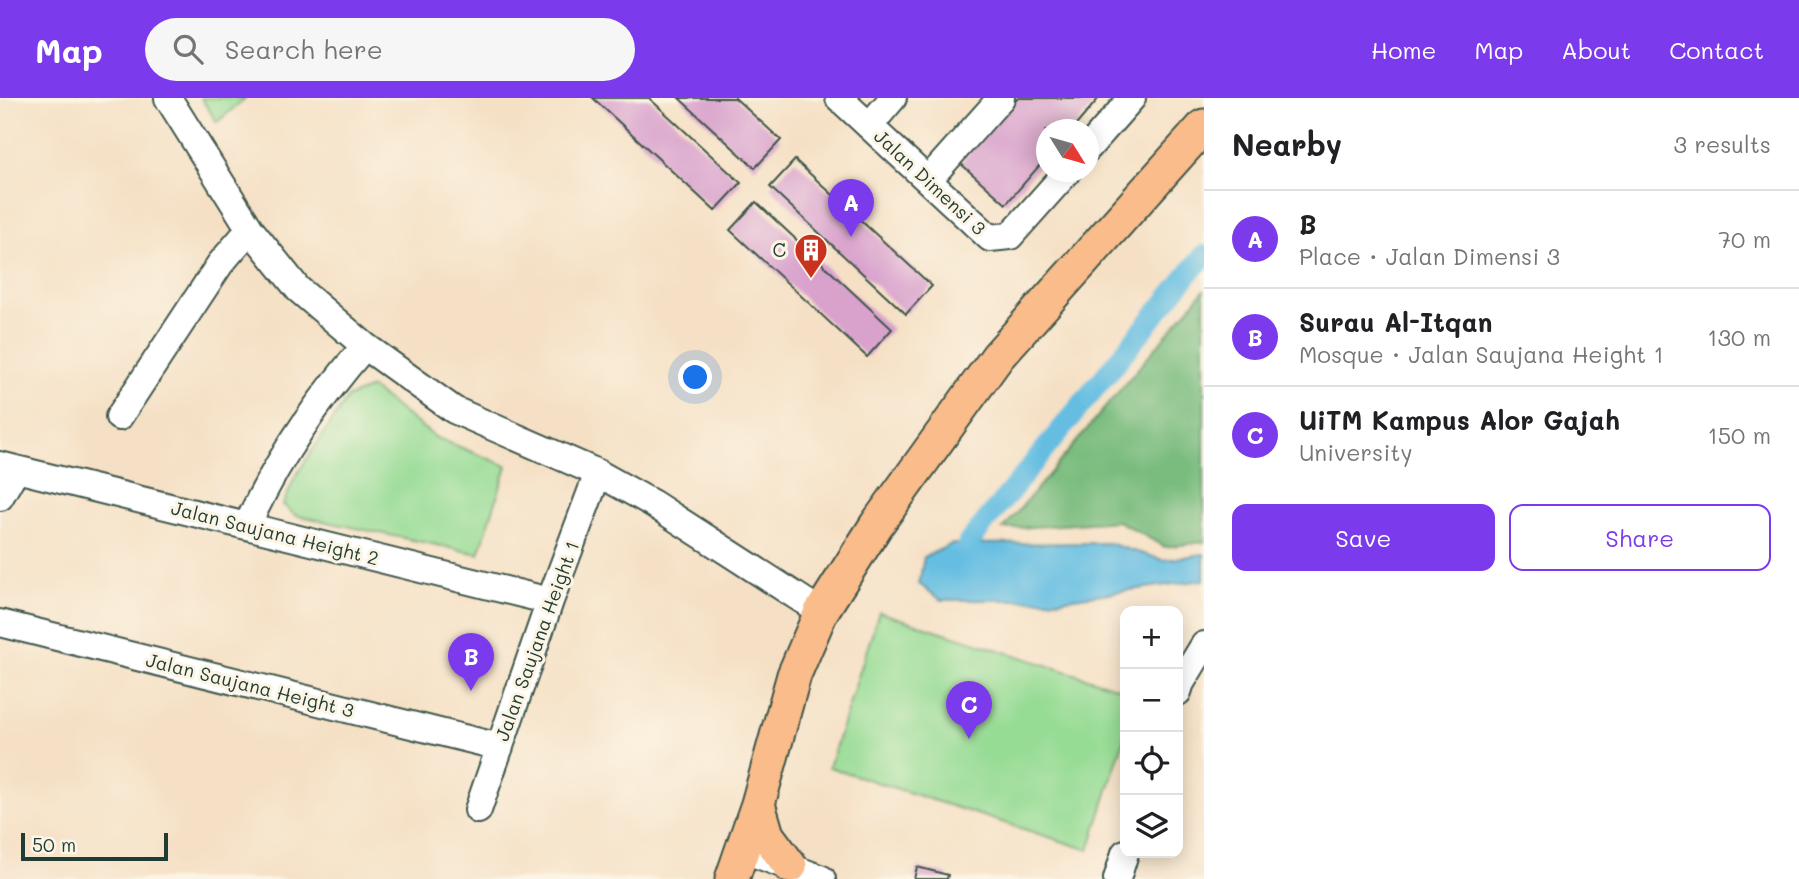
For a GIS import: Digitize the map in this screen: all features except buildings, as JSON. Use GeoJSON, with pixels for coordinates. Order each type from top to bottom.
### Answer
{"type":"FeatureCollection","features":[{"type":"Feature","properties":{"kind":"main road"},"geometry":{"type":"LineString","coordinates":[[739,870],[794,675],[821,612],[877,524],[998,356],[1204,126]]}},
{"type":"Feature","properties":{"kind":"main road"},"geometry":{"type":"LineString","coordinates":[[758,804],[767,835],[790,866]]}},
{"type":"Feature","properties":{"kind":"street"},"geometry":{"type":"LineString","coordinates":[[168,98],[250,229],[298,289],[365,346],[454,410],[598,473],[652,503],[821,612]]}},
{"type":"Feature","properties":{"kind":"street","name":"Jalan Dimensi 3"},"geometry":{"type":"LineString","coordinates":[[839,98],[990,237],[1010,236],[1058,182]]}},
{"type":"Feature","properties":{"kind":"street"},"geometry":{"type":"LineString","coordinates":[[869,126],[893,98]]}},
{"type":"Feature","properties":{"kind":"street"},"geometry":{"type":"LineString","coordinates":[[928,180],[1001,98]]}},
{"type":"Feature","properties":{"kind":"street"},"geometry":{"type":"LineString","coordinates":[[1099,136],[1132,98]]}},
{"type":"Feature","properties":{"kind":"street"},"geometry":{"type":"LineString","coordinates":[[119,416],[220,264],[250,229]]}},
{"type":"Feature","properties":{"kind":"street"},"geometry":{"type":"LineString","coordinates":[[247,526],[263,490],[331,385],[365,346]]}},
{"type":"Feature","properties":{"kind":"street"},"geometry":{"type":"LineString","coordinates":[[0,497],[8,467]]}},
{"type":"Feature","properties":{"kind":"street","name":"Jalan Saujana Height 2"},"geometry":{"type":"LineString","coordinates":[[8,467],[550,601]]}},
{"type":"Feature","properties":{"kind":"street","name":"Jalan Saujana Height 1"},"geometry":{"type":"LineString","coordinates":[[478,810],[550,601],[598,473]]}},
{"type":"Feature","properties":{"kind":"street","name":"Jalan Saujana Height 3"},"geometry":{"type":"LineString","coordinates":[[0,623],[500,747]]}},
{"type":"Feature","properties":{"kind":"street"},"geometry":{"type":"LineString","coordinates":[[1183,683],[1204,645]]}},
{"type":"Feature","properties":{"kind":"street"},"geometry":{"type":"LineString","coordinates":[[1117,879],[1123,858]]}},
{"type":"Feature","properties":{"kind":"street"},"geometry":{"type":"LineString","coordinates":[[739,870],[790,866],[822,879]]}},
{"type":"Feature","properties":{"kind":"green space"},"geometry":{"type":"Polygon","coordinates":[[[201,98],[246,98],[217,122],[201,98]]]}},
{"type":"Feature","properties":{"kind":"green space"},"geometry":{"type":"Polygon","coordinates":[[[1204,290],[1204,542],[1165,547],[1118,521],[1003,529],[1204,290]]]}},
{"type":"Feature","properties":{"kind":"green space"},"geometry":{"type":"Polygon","coordinates":[[[371,388],[435,437],[507,466],[479,554],[295,515],[283,505],[295,477],[348,397],[371,388]]]}},
{"type":"Feature","properties":{"kind":"green space"},"geometry":{"type":"Polygon","coordinates":[[[879,612],[1120,688],[1120,752],[1089,850],[829,767],[879,612]]]}},
{"type":"Feature","properties":{"kind":"water"},"geometry":{"type":"Polygon","coordinates":[[[1108,543],[1163,560],[1204,554],[1204,580],[1059,600],[941,600],[919,584],[924,557],[952,544],[1108,543]]]}},
{"type":"Feature","properties":{"kind":"waterway"},"geometry":{"type":"LineString","coordinates":[[968,543],[1204,255]]}},
{"type":"Feature","properties":{"kind":"place","name":"B"},"geometry":{"type":"Point","coordinates":[851,237]}},
{"type":"Feature","properties":{"kind":"place","name":"C"},"geometry":{"type":"Point","coordinates":[811,280]}},
{"type":"Feature","properties":{"kind":"place","name":"Surau Al-Itqan"},"geometry":{"type":"Point","coordinates":[471,691]}},
{"type":"Feature","properties":{"kind":"place","name":"UiTM Kampus Alor Gajah"},"geometry":{"type":"Point","coordinates":[969,739]}}]}
